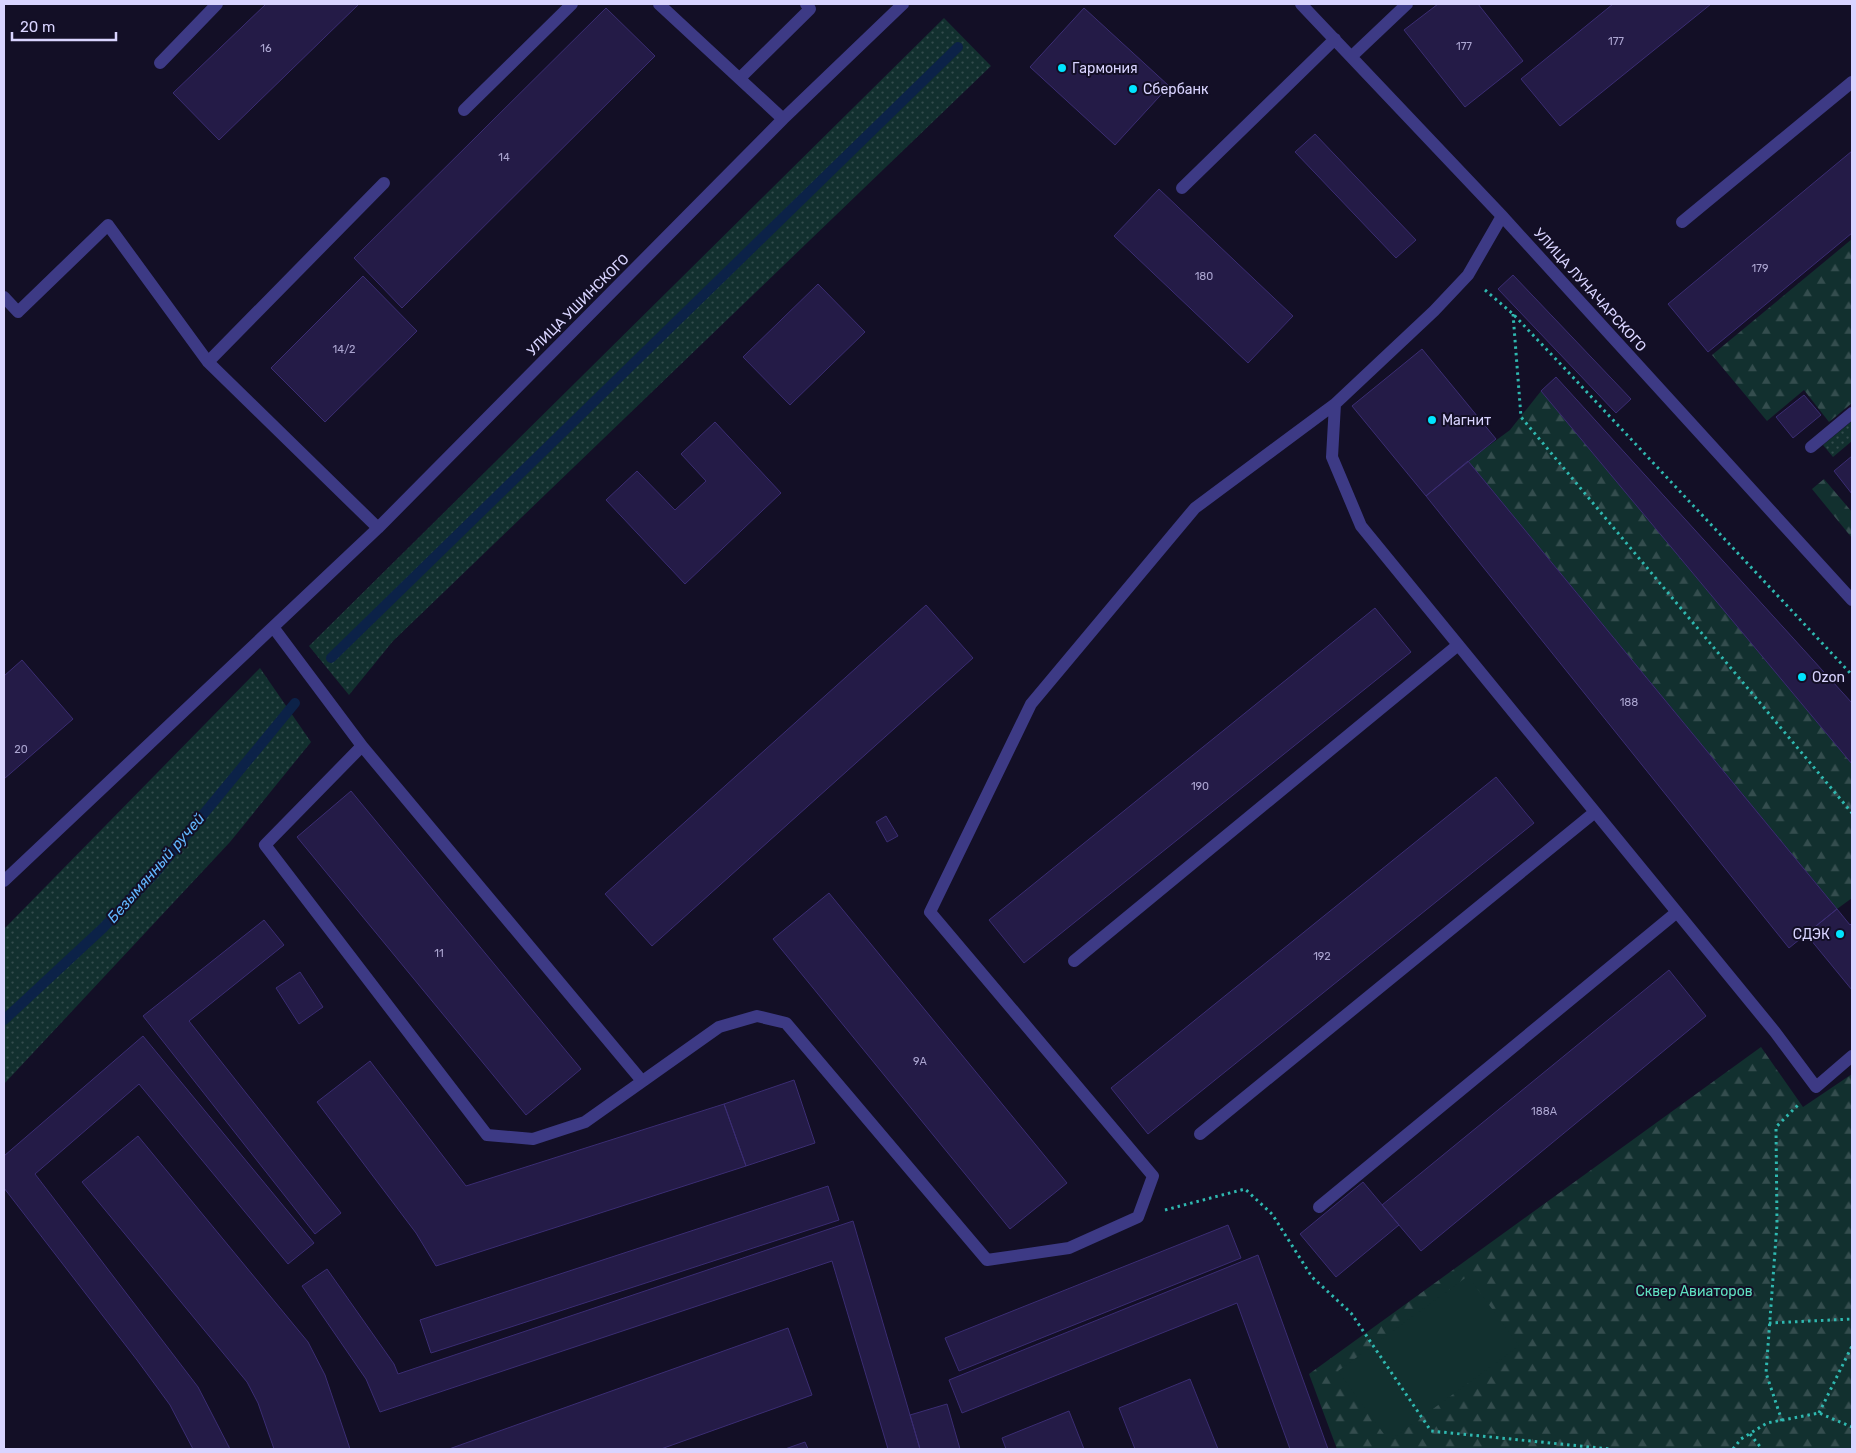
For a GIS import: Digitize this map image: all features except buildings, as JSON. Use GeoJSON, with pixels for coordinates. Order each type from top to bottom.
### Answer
{"type":"FeatureCollection","features":[{"type":"Feature","properties":{"kind":"street"},"geometry":{"type":"LineString","coordinates":[[160,63],[217,4]]}},
{"type":"Feature","properties":{"kind":"street"},"geometry":{"type":"LineString","coordinates":[[464,110],[572,4]]}},
{"type":"Feature","properties":{"kind":"street"},"geometry":{"type":"LineString","coordinates":[[659,4],[783,119]]}},
{"type":"Feature","properties":{"kind":"street"},"geometry":{"type":"LineString","coordinates":[[740,78],[810,9],[806,4]]}},
{"type":"Feature","properties":{"kind":"street","name":"УЛИЦА УШИНСКОГО"},"geometry":{"type":"LineString","coordinates":[[4,881],[378,528],[783,119],[903,4]]}},
{"type":"Feature","properties":{"kind":"street","name":"УЛИЦА ЛУНАЧАРСКОГО"},"geometry":{"type":"LineString","coordinates":[[1301,4],[1502,216],[1852,599]]}},
{"type":"Feature","properties":{"kind":"street"},"geometry":{"type":"LineString","coordinates":[[1351,57],[1407,4]]}},
{"type":"Feature","properties":{"kind":"street"},"geometry":{"type":"LineString","coordinates":[[1182,188],[1335,39]]}},
{"type":"Feature","properties":{"kind":"street"},"geometry":{"type":"LineString","coordinates":[[1682,222],[1852,82]]}},
{"type":"Feature","properties":{"kind":"street"},"geometry":{"type":"LineString","coordinates":[[208,362],[384,183]]}},
{"type":"Feature","properties":{"kind":"street"},"geometry":{"type":"LineString","coordinates":[[362,746],[264,845],[487,1136],[533,1139],[585,1122],[719,1027],[757,1016],[786,1023],[987,1260],[1069,1248],[1138,1217],[1153,1176],[930,912],[1031,704],[1195,508],[1335,404],[1434,311],[1468,275],[1502,216]]}},
{"type":"Feature","properties":{"kind":"street"},"geometry":{"type":"LineString","coordinates":[[4,297],[18,312],[108,226],[208,362],[378,528]]}},
{"type":"Feature","properties":{"kind":"street"},"geometry":{"type":"LineString","coordinates":[[1335,404],[1332,457],[1361,526],[1775,1032],[1816,1087],[1852,1056]]}},
{"type":"Feature","properties":{"kind":"street"},"geometry":{"type":"LineString","coordinates":[[1811,447],[1852,413]]}},
{"type":"Feature","properties":{"kind":"street"},"geometry":{"type":"LineString","coordinates":[[273,627],[362,746],[642,1082]]}},
{"type":"Feature","properties":{"kind":"street"},"geometry":{"type":"LineString","coordinates":[[1074,961],[1458,645]]}},
{"type":"Feature","properties":{"kind":"street"},"geometry":{"type":"LineString","coordinates":[[1200,1134],[1594,812]]}},
{"type":"Feature","properties":{"kind":"street"},"geometry":{"type":"LineString","coordinates":[[1319,1206],[1677,912]]}},
{"type":"Feature","properties":{"kind":"path"},"geometry":{"type":"LineString","coordinates":[[1468,275],[1513,314],[1852,675]]}},
{"type":"Feature","properties":{"kind":"path"},"geometry":{"type":"LineString","coordinates":[[1513,314],[1521,417],[1852,813]]}},
{"type":"Feature","properties":{"kind":"path"},"geometry":{"type":"LineString","coordinates":[[1782,1421],[1766,1373],[1778,1224],[1776,1127],[1816,1087]]}},
{"type":"Feature","properties":{"kind":"path"},"geometry":{"type":"LineString","coordinates":[[1138,1217],[1245,1189],[1272,1214],[1312,1277],[1351,1313],[1431,1431],[1610,1449]]}},
{"type":"Feature","properties":{"kind":"path"},"geometry":{"type":"LineString","coordinates":[[1770,1323],[1852,1319]]}},
{"type":"Feature","properties":{"kind":"path"},"geometry":{"type":"LineString","coordinates":[[1819,1414],[1852,1346]]}},
{"type":"Feature","properties":{"kind":"path"},"geometry":{"type":"LineString","coordinates":[[1733,1449],[1741,1439],[1767,1423],[1819,1414],[1852,1427]]}},
{"type":"Feature","properties":{"kind":"path"},"geometry":{"type":"LineString","coordinates":[[1750,1434],[1762,1449]]}},
{"type":"Feature","properties":{"kind":"green space"},"geometry":{"type":"Polygon","coordinates":[[[944,18],[991,66],[393,641],[349,695],[309,646],[944,18]]]}},
{"type":"Feature","properties":{"kind":"green space"},"geometry":{"type":"Polygon","coordinates":[[[1852,239],[1852,403],[1829,422],[1804,390],[1767,421],[1712,355],[1852,239]]]}},
{"type":"Feature","properties":{"kind":"green space"},"geometry":{"type":"Polygon","coordinates":[[[1541,391],[1852,764],[1852,898],[1837,909],[1468,461],[1510,430],[1541,391]]]}},
{"type":"Feature","properties":{"kind":"green space"},"geometry":{"type":"Polygon","coordinates":[[[1852,421],[1852,441],[1833,457],[1823,445],[1852,421]]]}},
{"type":"Feature","properties":{"kind":"green space"},"geometry":{"type":"Polygon","coordinates":[[[1824,479],[1852,512],[1852,538],[1812,489],[1824,479]]]}},
{"type":"Feature","properties":{"kind":"green space"},"geometry":{"type":"Polygon","coordinates":[[[260,668],[311,742],[230,842],[4,1084],[4,929],[260,668]]]}},
{"type":"Feature","properties":{"kind":"green space","name":"Сквер Авиаторов"},"geometry":{"type":"Polygon","coordinates":[[[1761,1047],[1803,1107],[1852,1074],[1852,1449],[1337,1449],[1309,1374],[1761,1047]]]}},
{"type":"Feature","properties":{"kind":"green space"},"geometry":{"type":"Polygon","coordinates":[[[1468,1276],[1519,1346],[1389,1441],[1338,1371],[1468,1276]]]}},
{"type":"Feature","properties":{"kind":"waterway"},"geometry":{"type":"LineString","coordinates":[[331,658],[958,47]]}},
{"type":"Feature","properties":{"kind":"waterway","name":"Безымянный ручей"},"geometry":{"type":"LineString","coordinates":[[4,1020],[103,928],[155,873],[295,703]]}},
{"type":"Feature","properties":{"kind":"place","name":"Гармония"},"geometry":{"type":"Point","coordinates":[1062,68]}},
{"type":"Feature","properties":{"kind":"place","name":"Сбербанк"},"geometry":{"type":"Point","coordinates":[1133,89]}},
{"type":"Feature","properties":{"kind":"place","name":"Магнит"},"geometry":{"type":"Point","coordinates":[1432,420]}},
{"type":"Feature","properties":{"kind":"place","name":"Ozon"},"geometry":{"type":"Point","coordinates":[1802,677]}},
{"type":"Feature","properties":{"kind":"place","name":"СДЭК"},"geometry":{"type":"Point","coordinates":[1840,934]}}]}
